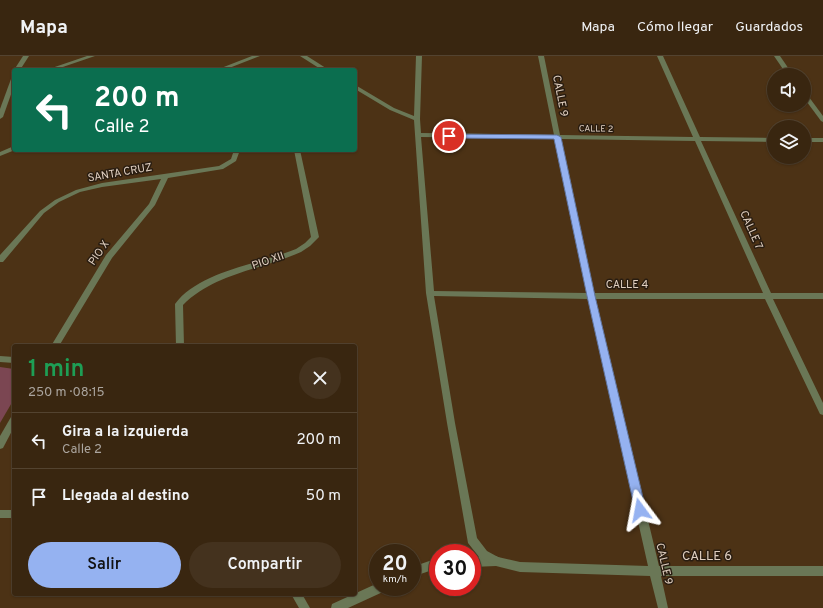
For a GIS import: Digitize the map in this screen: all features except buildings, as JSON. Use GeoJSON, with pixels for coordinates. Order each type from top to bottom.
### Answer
{"type":"FeatureCollection","features":[{"type":"Feature","properties":{"kind":"street"},"geometry":{"type":"LineString","coordinates":[[18,68],[26,56]]}},
{"type":"Feature","properties":{"kind":"street"},"geometry":{"type":"LineString","coordinates":[[55,68],[92,56]]}},
{"type":"Feature","properties":{"kind":"street"},"geometry":{"type":"LineString","coordinates":[[224,68],[257,56]]}},
{"type":"Feature","properties":{"kind":"street"},"geometry":{"type":"LineString","coordinates":[[303,56],[323,68]]}},
{"type":"Feature","properties":{"kind":"street"},"geometry":{"type":"LineString","coordinates":[[419,56],[417,120],[430,293],[472,540],[483,554],[496,561]]}},
{"type":"Feature","properties":{"kind":"street","name":"CALLE 9"},"geometry":{"type":"LineString","coordinates":[[541,56],[591,296],[663,608]]}},
{"type":"Feature","properties":{"kind":"street","name":"CALLE 7"},"geometry":{"type":"LineString","coordinates":[[660,56],[768,296],[823,412]]}},
{"type":"Feature","properties":{"kind":"street"},"geometry":{"type":"LineString","coordinates":[[777,56],[785,68]]}},
{"type":"Feature","properties":{"kind":"street"},"geometry":{"type":"LineString","coordinates":[[0,116],[12,85]]}},
{"type":"Feature","properties":{"kind":"street"},"geometry":{"type":"LineString","coordinates":[[357,88],[392,109],[417,120]]}},
{"type":"Feature","properties":{"kind":"street"},"geometry":{"type":"LineString","coordinates":[[811,104],[823,120]]}},
{"type":"Feature","properties":{"kind":"street","name":"CALLE 2"},"geometry":{"type":"LineString","coordinates":[[419,135],[767,140]]}},
{"type":"Feature","properties":{"kind":"street"},"geometry":{"type":"LineString","coordinates":[[811,140],[823,140]]}},
{"type":"Feature","properties":{"kind":"street"},"geometry":{"type":"LineString","coordinates":[[0,154],[12,149]]}},
{"type":"Feature","properties":{"kind":"street","name":"SANTA CRUZ"},"geometry":{"type":"LineString","coordinates":[[0,260],[36,217],[57,201],[91,187],[222,168],[234,160],[236,152]]}},
{"type":"Feature","properties":{"kind":"street","name":"PIO XII"},"geometry":{"type":"LineString","coordinates":[[180,344],[179,304],[183,299],[195,290],[220,278],[296,251],[311,242],[315,237],[297,152]]}},
{"type":"Feature","properties":{"kind":"street","name":"PIO X"},"geometry":{"type":"LineString","coordinates":[[56,344],[109,257],[152,205],[165,176]]}},
{"type":"Feature","properties":{"kind":"street","name":"CALLE 4"},"geometry":{"type":"LineString","coordinates":[[430,293],[591,296],[823,296]]}},
{"type":"Feature","properties":{"kind":"street"},"geometry":{"type":"LineString","coordinates":[[0,359],[12,360]]}},
{"type":"Feature","properties":{"kind":"street"},"geometry":{"type":"LineString","coordinates":[[0,445],[12,423]]}},
{"type":"Feature","properties":{"kind":"street"},"geometry":{"type":"LineString","coordinates":[[0,514],[12,514]]}},
{"type":"Feature","properties":{"kind":"street"},"geometry":{"type":"LineString","coordinates":[[481,562],[496,561]]}},
{"type":"Feature","properties":{"kind":"street","name":"CALLE 6"},"geometry":{"type":"LineString","coordinates":[[496,561],[520,567],[654,571],[823,571]]}},
{"type":"Feature","properties":{"kind":"street"},"geometry":{"type":"LineString","coordinates":[[336,608],[369,593]]}},
{"type":"Feature","properties":{"kind":"street"},"geometry":{"type":"LineString","coordinates":[[297,596],[305,608]]}},
{"type":"Feature","properties":{"kind":"shaded area"},"geometry":{"type":"Polygon","coordinates":[[[0,367],[12,369],[12,402],[0,423],[0,367]]]}},
{"type":"Feature","properties":{"kind":"route"},"geometry":{"type":"LineString","coordinates":[[449,136],[557,137],[591,296],[640,510]]}}]}
